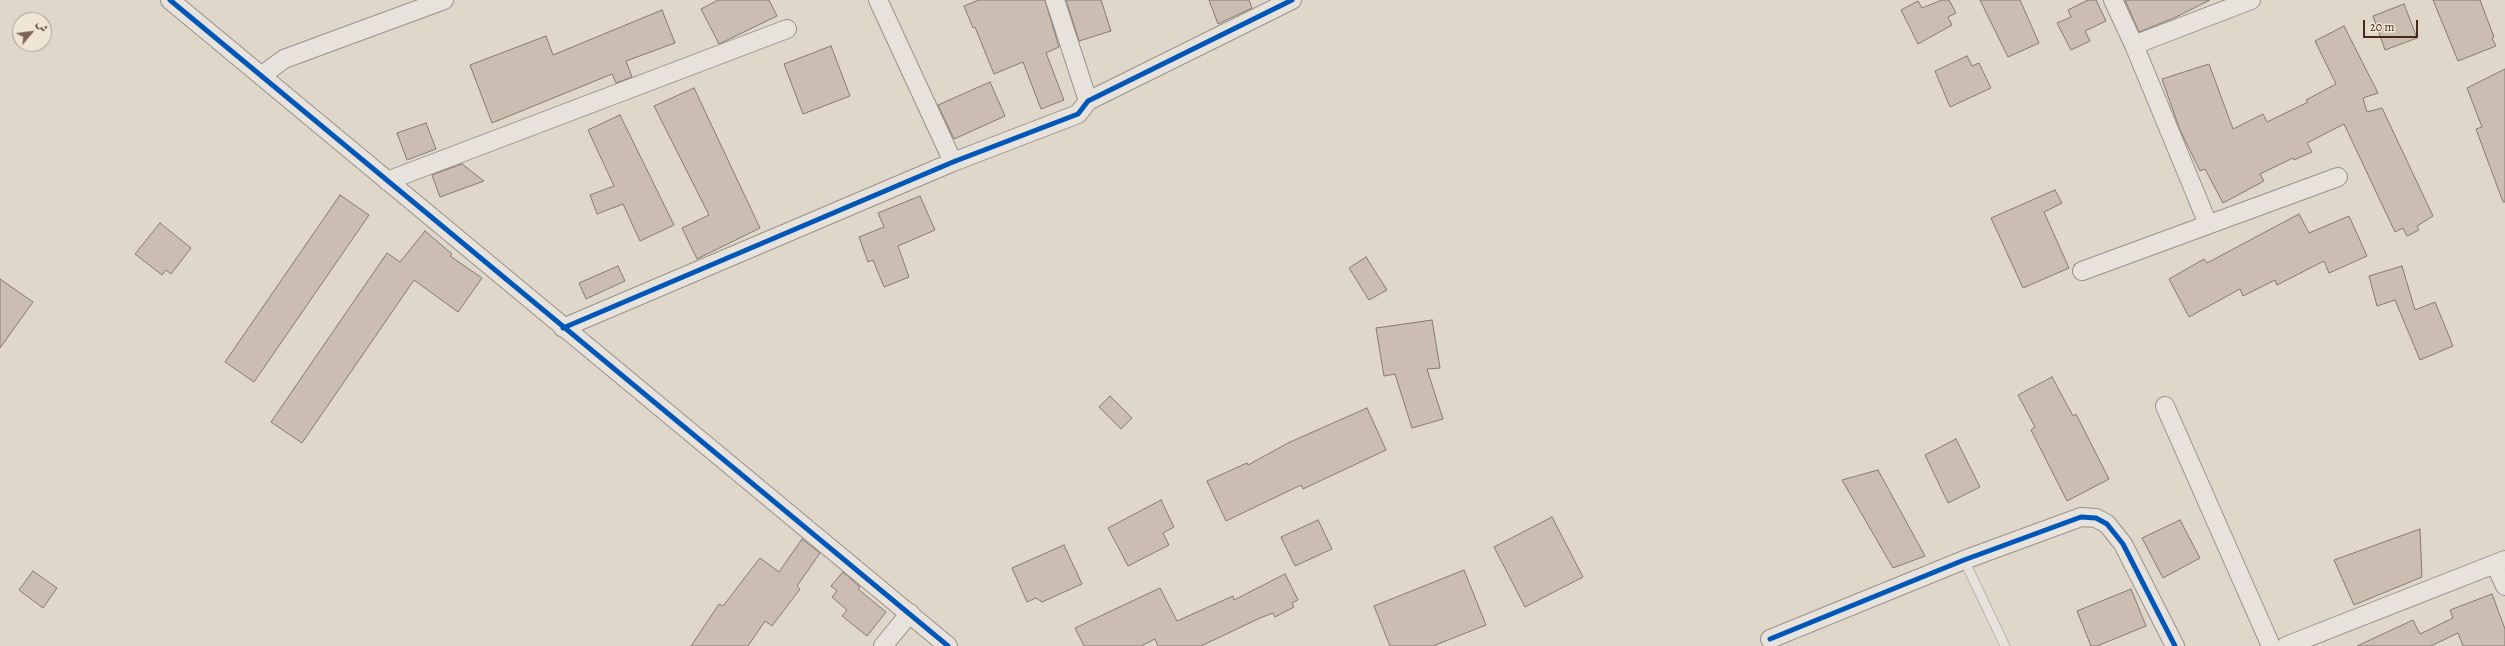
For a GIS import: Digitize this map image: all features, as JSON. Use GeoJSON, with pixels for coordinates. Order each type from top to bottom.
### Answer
{"type":"FeatureCollection","features":[{"type":"Feature","properties":{"kind":"street"},"geometry":{"type":"LineString","coordinates":[[170,0],[563,328],[910,613],[948,646]]}},
{"type":"Feature","properties":{"kind":"street"},"geometry":{"type":"LineString","coordinates":[[261,76],[284,59],[444,0]]}},
{"type":"Feature","properties":{"kind":"street"},"geometry":{"type":"LineString","coordinates":[[878,0],[953,162]]}},
{"type":"Feature","properties":{"kind":"street"},"geometry":{"type":"LineString","coordinates":[[1055,0],[1088,101]]}},
{"type":"Feature","properties":{"kind":"street"},"geometry":{"type":"LineString","coordinates":[[563,328],[953,162],[1078,114],[1088,101],[1151,71],[1260,7],[1292,0]]}},
{"type":"Feature","properties":{"kind":"street"},"geometry":{"type":"LineString","coordinates":[[2113,0],[2134,45],[2208,224]]}},
{"type":"Feature","properties":{"kind":"street"},"geometry":{"type":"LineString","coordinates":[[2134,45],[2251,0]]}},
{"type":"Feature","properties":{"kind":"street"},"geometry":{"type":"LineString","coordinates":[[387,181],[787,29]]}},
{"type":"Feature","properties":{"kind":"street"},"geometry":{"type":"LineString","coordinates":[[2082,271],[2338,177]]}},
{"type":"Feature","properties":{"kind":"street"},"geometry":{"type":"LineString","coordinates":[[2165,406],[2270,646]]}},
{"type":"Feature","properties":{"kind":"street"},"geometry":{"type":"LineString","coordinates":[[1770,639],[1964,560],[2081,517],[2096,518],[2108,524],[2123,544],[2175,646]]}},
{"type":"Feature","properties":{"kind":"street"},"geometry":{"type":"LineString","coordinates":[[2286,646],[2500,562],[2505,586]]}},
{"type":"Feature","properties":{"kind":"street"},"geometry":{"type":"LineString","coordinates":[[883,646],[910,613]]}},
{"type":"Feature","properties":{"kind":"lane"},"geometry":{"type":"LineString","coordinates":[[1964,560],[2004,646]]}},
{"type":"Feature","properties":{"kind":"building"},"geometry":{"type":"Polygon","coordinates":[[[718,0],[769,0],[777,16],[719,44],[701,9],[718,0]]]}},
{"type":"Feature","properties":{"kind":"building"},"geometry":{"type":"Polygon","coordinates":[[[979,0],[1045,0],[1059,47],[1046,53],[1064,100],[1041,109],[1023,62],[994,74],[975,27],[973,28],[964,6],[979,0]]]}},
{"type":"Feature","properties":{"kind":"building"},"geometry":{"type":"Polygon","coordinates":[[[1066,0],[1101,0],[1111,31],[1079,41],[1066,0]]]}},
{"type":"Feature","properties":{"kind":"building"},"geometry":{"type":"Polygon","coordinates":[[[1209,0],[1249,0],[1252,8],[1218,24],[1209,0]]]}},
{"type":"Feature","properties":{"kind":"building"},"geometry":{"type":"Polygon","coordinates":[[[1942,0],[1949,0],[1956,13],[1948,17],[1952,25],[1918,44],[1901,10],[1918,1],[1922,8],[1942,0]]]}},
{"type":"Feature","properties":{"kind":"building"},"geometry":{"type":"Polygon","coordinates":[[[1980,0],[2020,0],[2039,43],[2008,57],[1980,0]]]}},
{"type":"Feature","properties":{"kind":"building"},"geometry":{"type":"Polygon","coordinates":[[[2088,0],[2096,0],[2106,21],[2085,31],[2090,41],[2071,50],[2057,23],[2071,17],[2068,10],[2088,0]]]}},
{"type":"Feature","properties":{"kind":"building"},"geometry":{"type":"Polygon","coordinates":[[[2125,0],[2210,0],[2174,18],[2139,32],[2125,0]]]}},
{"type":"Feature","properties":{"kind":"building"},"geometry":{"type":"Polygon","coordinates":[[[2433,0],[2480,0],[2496,46],[2458,61],[2433,0]]]}},
{"type":"Feature","properties":{"kind":"building"},"geometry":{"type":"Polygon","coordinates":[[[2404,4],[2417,38],[2385,50],[2373,16],[2404,4]]]}},
{"type":"Feature","properties":{"kind":"building"},"geometry":{"type":"Polygon","coordinates":[[[662,10],[675,43],[626,61],[632,77],[616,83],[612,74],[492,123],[470,65],[546,36],[553,55],[662,10]]]}},
{"type":"Feature","properties":{"kind":"building"},"geometry":{"type":"Polygon","coordinates":[[[2344,26],[2378,93],[2363,98],[2367,112],[2382,108],[2433,216],[2417,226],[2419,230],[2407,236],[2403,228],[2395,232],[2344,124],[2307,143],[2312,152],[2294,160],[2293,158],[2260,174],[2264,181],[2223,203],[2205,169],[2200,171],[2180,130],[2162,79],[2209,64],[2233,129],[2263,114],[2267,122],[2308,102],[2306,100],[2336,84],[2315,41],[2344,26]]]}},
{"type":"Feature","properties":{"kind":"building"},"geometry":{"type":"Polygon","coordinates":[[[831,46],[850,96],[803,114],[784,64],[831,46]]]}},
{"type":"Feature","properties":{"kind":"building"},"geometry":{"type":"Polygon","coordinates":[[[1967,56],[1972,66],[1979,63],[1991,88],[1950,107],[1935,71],[1967,56]]]}},
{"type":"Feature","properties":{"kind":"building"},"geometry":{"type":"Polygon","coordinates":[[[2505,69],[2505,202],[2503,202],[2476,129],[2482,127],[2467,88],[2505,69]]]}},
{"type":"Feature","properties":{"kind":"building"},"geometry":{"type":"Polygon","coordinates":[[[990,82],[1005,116],[954,139],[938,105],[990,82]]]}},
{"type":"Feature","properties":{"kind":"building"},"geometry":{"type":"Polygon","coordinates":[[[694,88],[760,228],[697,259],[682,228],[709,215],[654,106],[694,88]]]}},
{"type":"Feature","properties":{"kind":"building"},"geometry":{"type":"Polygon","coordinates":[[[620,115],[674,225],[640,241],[623,204],[597,214],[590,195],[614,186],[588,130],[620,115]]]}},
{"type":"Feature","properties":{"kind":"building"},"geometry":{"type":"Polygon","coordinates":[[[426,123],[436,149],[407,160],[397,133],[426,123]]]}},
{"type":"Feature","properties":{"kind":"building"},"geometry":{"type":"Polygon","coordinates":[[[462,164],[484,181],[440,197],[432,175],[462,164]]]}},
{"type":"Feature","properties":{"kind":"building"},"geometry":{"type":"Polygon","coordinates":[[[2055,190],[2062,203],[2044,212],[2069,268],[2023,288],[1991,218],[2055,190]]]}},
{"type":"Feature","properties":{"kind":"building"},"geometry":{"type":"Polygon","coordinates":[[[340,195],[369,215],[254,382],[225,362],[340,195]]]}},
{"type":"Feature","properties":{"kind":"building"},"geometry":{"type":"Polygon","coordinates":[[[920,196],[935,230],[898,246],[909,277],[884,287],[873,260],[868,262],[859,237],[884,227],[878,213],[920,196]]]}},
{"type":"Feature","properties":{"kind":"building"},"geometry":{"type":"Polygon","coordinates":[[[2299,214],[2309,233],[2349,216],[2367,256],[2329,273],[2324,261],[2277,285],[2275,280],[2243,296],[2240,289],[2189,317],[2169,279],[2204,259],[2207,263],[2299,214]]]}},
{"type":"Feature","properties":{"kind":"building"},"geometry":{"type":"Polygon","coordinates":[[[160,223],[191,248],[171,274],[166,270],[162,275],[135,254],[160,223]]]}},
{"type":"Feature","properties":{"kind":"building"},"geometry":{"type":"Polygon","coordinates":[[[425,231],[452,254],[450,256],[482,278],[458,312],[414,280],[302,443],[271,422],[387,253],[400,262],[425,231]]]}},
{"type":"Feature","properties":{"kind":"building"},"geometry":{"type":"Polygon","coordinates":[[[1366,257],[1387,290],[1369,300],[1349,268],[1366,257]]]}},
{"type":"Feature","properties":{"kind":"building"},"geometry":{"type":"Polygon","coordinates":[[[618,266],[625,281],[586,299],[579,283],[618,266]]]}},
{"type":"Feature","properties":{"kind":"building"},"geometry":{"type":"Polygon","coordinates":[[[2402,266],[2415,310],[2435,302],[2453,346],[2420,360],[2395,300],[2377,306],[2369,276],[2402,266]]]}},
{"type":"Feature","properties":{"kind":"building"},"geometry":{"type":"Polygon","coordinates":[[[0,279],[33,302],[0,348],[0,279]]]}},
{"type":"Feature","properties":{"kind":"building"},"geometry":{"type":"Polygon","coordinates":[[[1432,320],[1440,368],[1427,369],[1443,419],[1412,428],[1395,374],[1384,376],[1376,328],[1432,320]]]}},
{"type":"Feature","properties":{"kind":"building"},"geometry":{"type":"Polygon","coordinates":[[[2052,377],[2073,416],[2076,414],[2109,479],[2067,501],[2031,430],[2035,427],[2018,395],[2052,377]]]}},
{"type":"Feature","properties":{"kind":"building"},"geometry":{"type":"Polygon","coordinates":[[[1110,396],[1132,418],[1121,429],[1099,407],[1110,396]]]}},
{"type":"Feature","properties":{"kind":"building"},"geometry":{"type":"Polygon","coordinates":[[[1367,408],[1386,450],[1303,489],[1301,485],[1226,521],[1207,481],[1247,463],[1248,465],[1288,443],[1367,408]]]}},
{"type":"Feature","properties":{"kind":"building"},"geometry":{"type":"Polygon","coordinates":[[[1956,439],[1980,487],[1948,503],[1925,455],[1956,439]]]}},
{"type":"Feature","properties":{"kind":"building"},"geometry":{"type":"Polygon","coordinates":[[[1878,470],[1925,556],[1893,568],[1842,480],[1878,470]]]}},
{"type":"Feature","properties":{"kind":"building"},"geometry":{"type":"Polygon","coordinates":[[[1161,500],[1174,527],[1163,533],[1169,545],[1128,566],[1108,528],[1161,500]]]}},
{"type":"Feature","properties":{"kind":"building"},"geometry":{"type":"Polygon","coordinates":[[[1552,517],[1583,577],[1525,607],[1494,547],[1552,517]]]}},
{"type":"Feature","properties":{"kind":"building"},"geometry":{"type":"Polygon","coordinates":[[[1318,520],[1332,549],[1295,566],[1281,537],[1318,520]]]}},
{"type":"Feature","properties":{"kind":"building"},"geometry":{"type":"Polygon","coordinates":[[[2180,520],[2200,558],[2163,578],[2142,538],[2180,520]]]}},
{"type":"Feature","properties":{"kind":"building"},"geometry":{"type":"Polygon","coordinates":[[[2420,529],[2422,577],[2354,605],[2334,560],[2420,529]]]}},
{"type":"Feature","properties":{"kind":"building"},"geometry":{"type":"Polygon","coordinates":[[[802,539],[820,553],[797,586],[800,589],[772,626],[765,621],[748,646],[691,646],[719,604],[723,606],[760,558],[779,572],[802,539]]]}},
{"type":"Feature","properties":{"kind":"building"},"geometry":{"type":"Polygon","coordinates":[[[1064,545],[1082,584],[1042,602],[1036,598],[1027,602],[1012,568],[1064,545]]]}},
{"type":"Feature","properties":{"kind":"building"},"geometry":{"type":"Polygon","coordinates":[[[1464,570],[1486,625],[1433,646],[1390,646],[1374,606],[1464,570]]]}},
{"type":"Feature","properties":{"kind":"building"},"geometry":{"type":"Polygon","coordinates":[[[33,571],[57,588],[43,608],[19,590],[33,571]]]}},
{"type":"Feature","properties":{"kind":"building"},"geometry":{"type":"Polygon","coordinates":[[[843,572],[860,587],[858,589],[886,612],[867,636],[842,616],[847,610],[832,597],[837,591],[831,586],[843,572]]]}},
{"type":"Feature","properties":{"kind":"building"},"geometry":{"type":"Polygon","coordinates":[[[1285,574],[1298,600],[1292,603],[1294,607],[1275,617],[1273,613],[1260,618],[1201,646],[1158,646],[1155,639],[1141,646],[1084,646],[1075,628],[1160,588],[1177,621],[1233,596],[1234,600],[1285,574]]]}},
{"type":"Feature","properties":{"kind":"building"},"geometry":{"type":"Polygon","coordinates":[[[2131,589],[2146,626],[2097,646],[2091,646],[2077,611],[2131,589]]]}},
{"type":"Feature","properties":{"kind":"building"},"geometry":{"type":"Polygon","coordinates":[[[2492,594],[2505,629],[2505,646],[2463,646],[2458,633],[2431,646],[2357,646],[2413,620],[2420,634],[2453,618],[2450,610],[2492,594]]]}},
{"type":"Feature","properties":{"kind":"cycle path"},"geometry":{"type":"LineString","coordinates":[[170,0],[948,646]]}},
{"type":"Feature","properties":{"kind":"cycle path"},"geometry":{"type":"LineString","coordinates":[[563,328],[953,162],[1078,114],[1088,101],[1292,0]]}},
{"type":"Feature","properties":{"kind":"cycle path"},"geometry":{"type":"LineString","coordinates":[[1770,639],[1964,560],[2081,517],[2096,518],[2107,524],[2123,544],[2175,646]]}}]}
